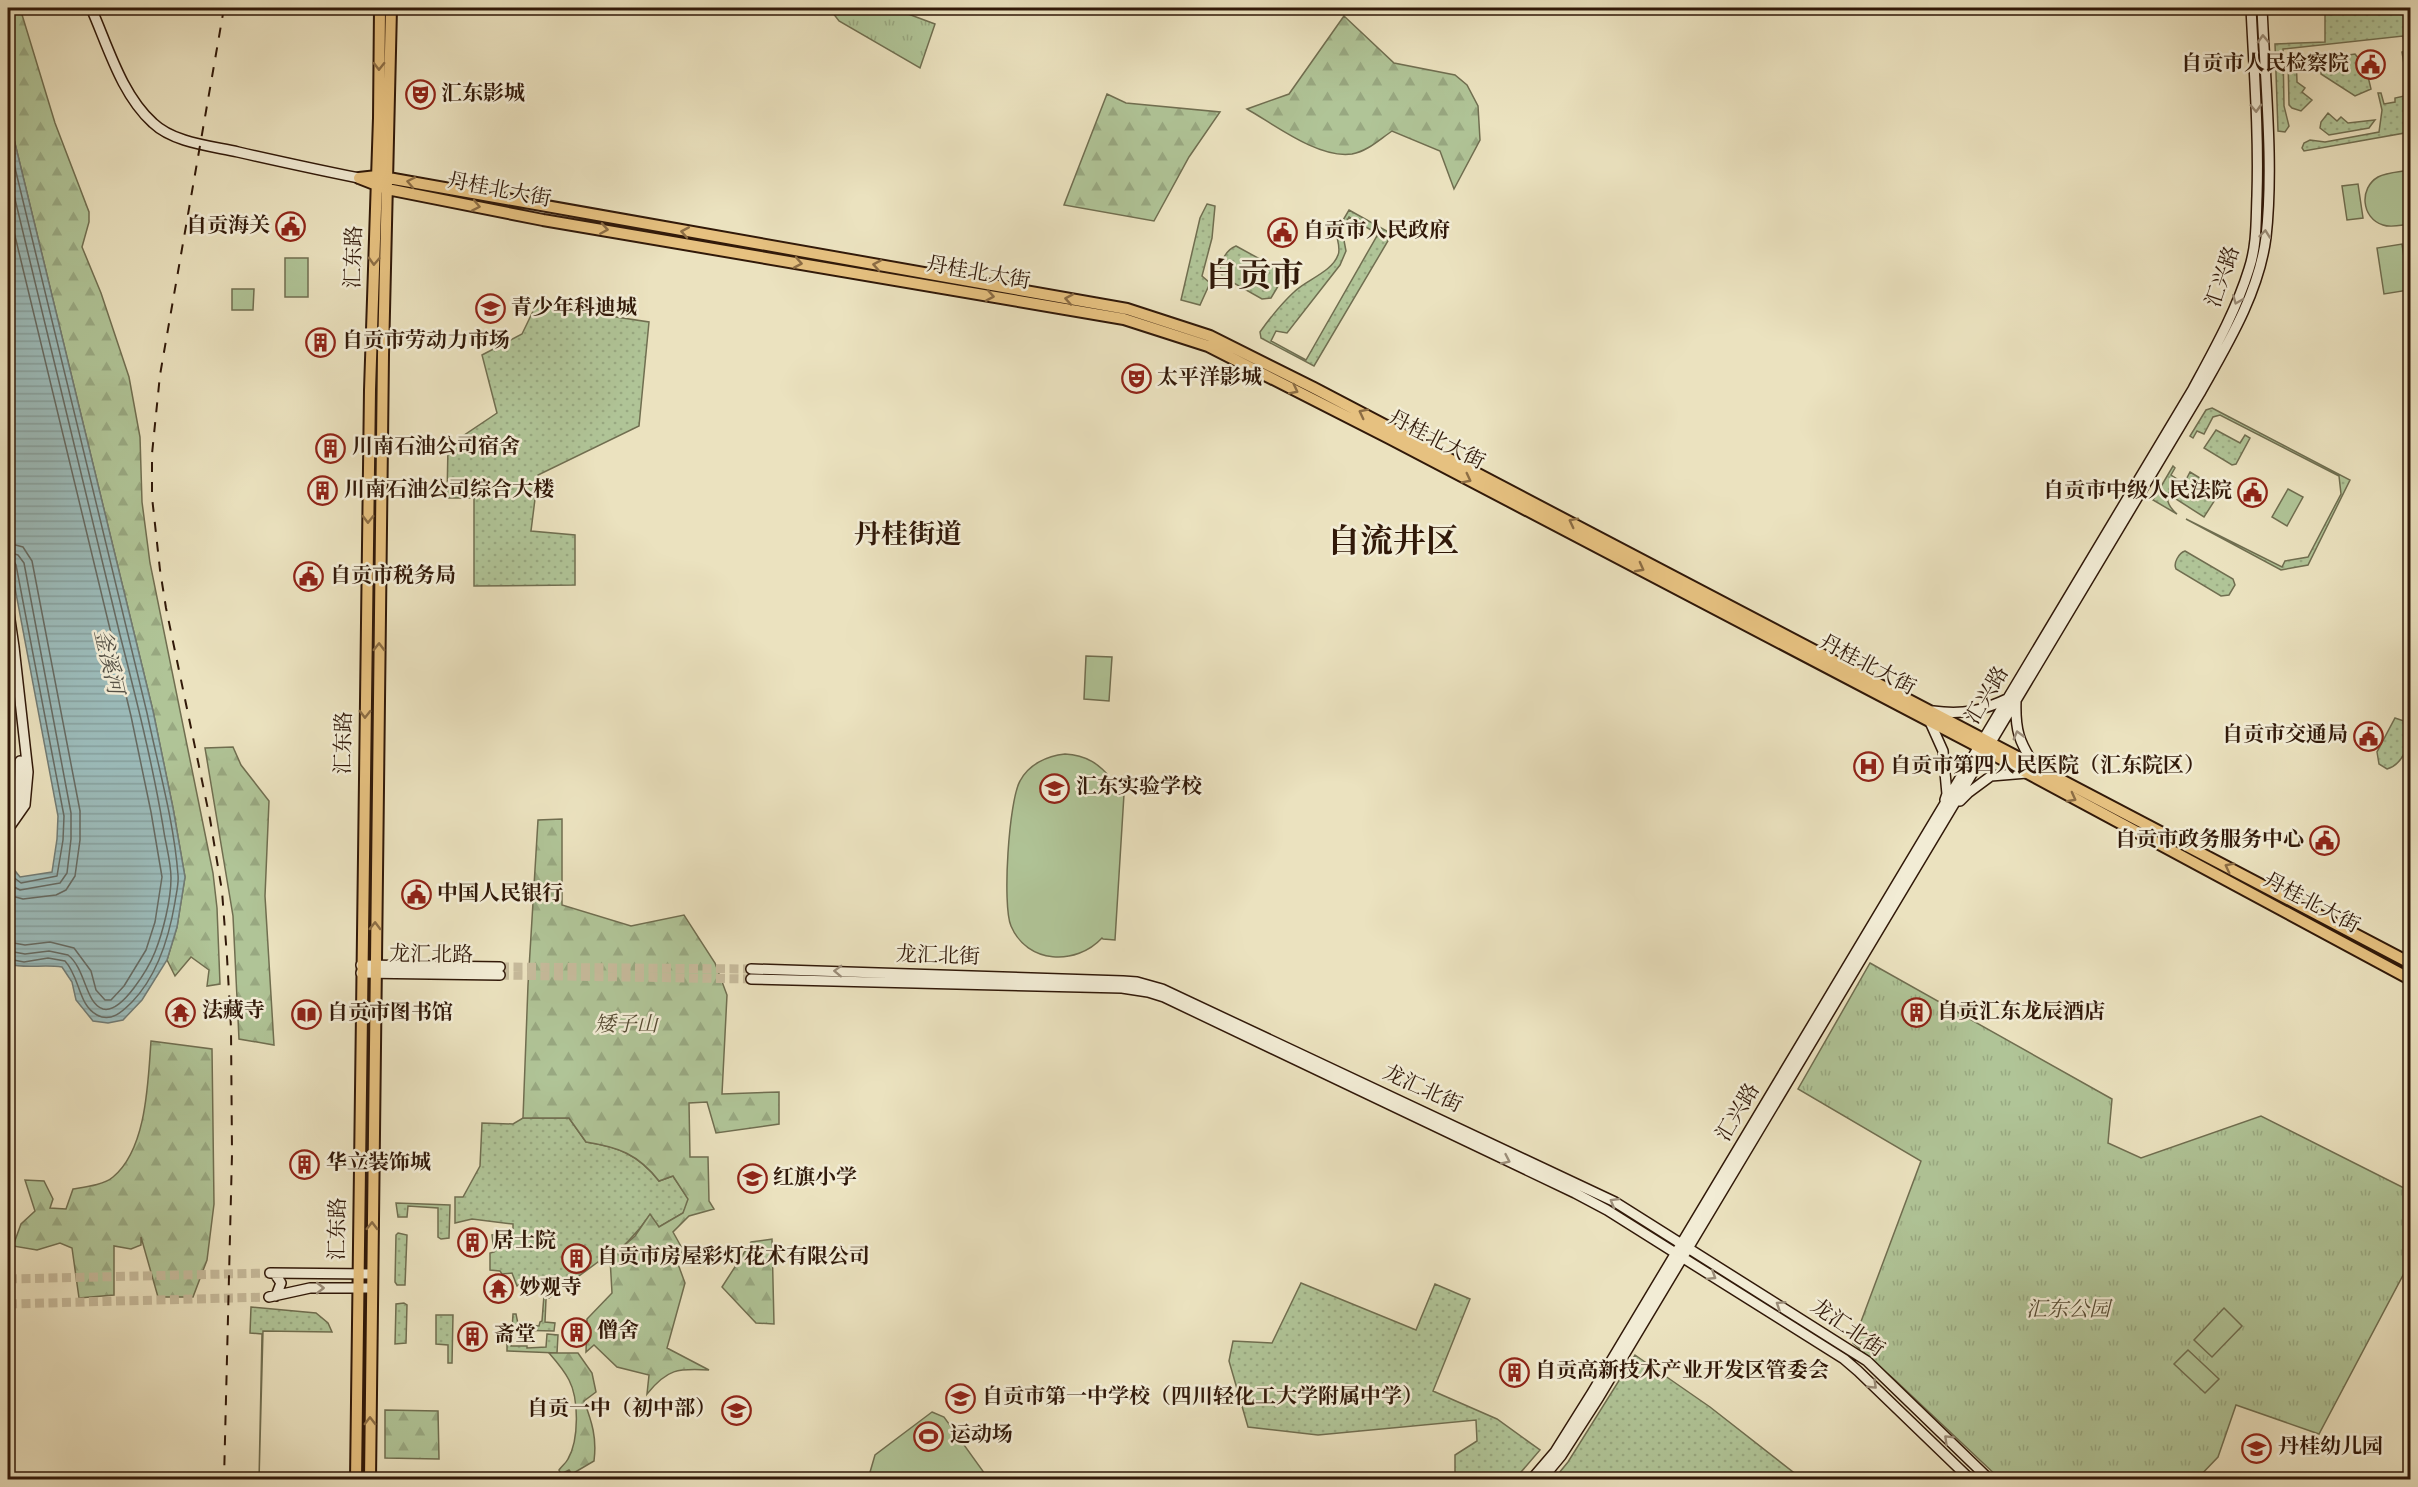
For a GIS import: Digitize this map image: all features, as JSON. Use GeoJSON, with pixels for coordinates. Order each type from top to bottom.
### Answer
{"type":"FeatureCollection","features":[{"type":"Feature","properties":{"kind":"main road","name":"丹桂北大街"},"geometry":{"type":"LineString","coordinates":[[91,8],[125,85],[153,124],[177,137],[543,220],[1124,319],[1208,346],[2410,963]]}},
{"type":"Feature","properties":{"kind":"main road","name":"汇东路"},"geometry":{"type":"LineString","coordinates":[[370,1479],[382,182],[380,8]]}},
{"type":"Feature","properties":{"kind":"main road","name":"汇东路"},"geometry":{"type":"LineString","coordinates":[[356,1479],[370,390],[391,8]]}},
{"type":"Feature","properties":{"kind":"main road","name":"汇兴路"},"geometry":{"type":"LineString","coordinates":[[1942,816],[2193,389],[2236,304],[2250,267],[2256,237],[2258,166],[2251,8]]}},
{"type":"Feature","properties":{"kind":"main road"},"geometry":{"type":"LineString","coordinates":[[1942,816],[1947,794],[1943,751],[1930,716],[1986,709],[2012,699],[2200,393],[2245,306],[2266,238],[2268,166],[2262,8]]}},
{"type":"Feature","properties":{"kind":"main road"},"geometry":{"type":"LineString","coordinates":[[8,606],[28,772],[25,805],[8,826]]}},
{"type":"Feature","properties":{"kind":"main road"},"geometry":{"type":"LineString","coordinates":[[8,639],[21,771],[19,803],[8,820]]}},
{"type":"Feature","properties":{"kind":"main road"},"geometry":{"type":"LineString","coordinates":[[1531,1479],[1555,1452],[1686,1245],[1942,816],[1991,776],[2031,769],[2020,743],[2012,699]]}},
{"type":"Feature","properties":{"kind":"main road","name":"丹桂北大街"},"geometry":{"type":"LineString","coordinates":[[2031,769],[2410,979]]}},
{"type":"Feature","properties":{"kind":"main road","name":"龙汇北路"},"geometry":{"type":"LineString","coordinates":[[361,969],[500,971]]}},
{"type":"Feature","properties":{"kind":"main road","name":"龙汇北街"},"geometry":{"type":"LineString","coordinates":[[1971,1479],[1851,1365],[1575,1192],[1148,992],[1122,988],[751,974],[1123,981],[1150,985],[1599,1193],[1686,1245],[1867,1361],[1990,1479]]}},
{"type":"Feature","properties":{"kind":"main road"},"geometry":{"type":"LineString","coordinates":[[1541,1479],[1561,1456],[1599,1397],[1679,1256]]}},
{"type":"Feature","properties":{"kind":"main road"},"geometry":{"type":"LineString","coordinates":[[371,1274],[272,1273],[281,1283],[272,1296],[310,1288],[371,1288]]}},
{"type":"Feature","properties":{"kind":"green space"},"geometry":{"type":"Polygon","coordinates":[[[8,8],[20,8],[55,123],[89,212],[89,222],[82,247],[101,293],[129,377],[140,437],[142,502],[150,563],[213,873],[220,984],[207,986],[209,970],[191,957],[175,976],[167,960],[177,927],[185,877],[153,711],[12,131],[8,124],[8,8]]]}},
{"type":"Feature","properties":{"kind":"green space"},"geometry":{"type":"Polygon","coordinates":[[[829,8],[892,8],[935,24],[920,68],[839,21],[829,8]]]}},
{"type":"Feature","properties":{"kind":"green space"},"geometry":{"type":"Polygon","coordinates":[[[2325,8],[2410,8],[2410,132],[2304,151],[2302,148],[2304,143],[2310,140],[2325,142],[2379,132],[2382,110],[2378,93],[2381,93],[2384,104],[2395,102],[2395,98],[2409,95],[2402,52],[2406,51],[2403,36],[2283,49],[2284,106],[2289,126],[2285,132],[2278,131],[2275,44],[2325,42],[2325,8]]]}},
{"type":"Feature","properties":{"kind":"green space"},"geometry":{"type":"Polygon","coordinates":[[[1344,16],[1394,63],[1455,75],[1467,85],[1478,106],[1480,140],[1454,189],[1440,151],[1392,131],[1363,150],[1352,154],[1339,154],[1312,146],[1247,109],[1289,94],[1344,16]]]}},
{"type":"Feature","properties":{"kind":"green space"},"geometry":{"type":"Polygon","coordinates":[[[2296,54],[2297,82],[2305,88],[2302,92],[2312,100],[2301,111],[2289,105],[2288,58],[2296,54]]]}},
{"type":"Feature","properties":{"kind":"green space"},"geometry":{"type":"Polygon","coordinates":[[[2355,54],[2366,68],[2371,89],[2355,96],[2321,74],[2321,62],[2326,58],[2355,54]]]}},
{"type":"Feature","properties":{"kind":"green space"},"geometry":{"type":"Polygon","coordinates":[[[1107,94],[1126,103],[1220,112],[1189,157],[1154,221],[1064,205],[1107,94]]]}},
{"type":"Feature","properties":{"kind":"green space"},"geometry":{"type":"Polygon","coordinates":[[[2328,113],[2337,121],[2341,117],[2348,123],[2375,120],[2369,128],[2329,135],[2320,128],[2321,122],[2328,113]]]}},
{"type":"Feature","properties":{"kind":"green space"},"geometry":{"type":"Polygon","coordinates":[[[2410,170],[2410,224],[2389,226],[2376,221],[2370,216],[2365,202],[2365,195],[2372,182],[2382,175],[2410,170]]]}},
{"type":"Feature","properties":{"kind":"green space"},"geometry":{"type":"Polygon","coordinates":[[[2358,184],[2363,218],[2347,220],[2342,186],[2358,184]]]}},
{"type":"Feature","properties":{"kind":"green space"},"geometry":{"type":"Polygon","coordinates":[[[1207,204],[1215,206],[1212,238],[1202,276],[1210,283],[1200,305],[1181,300],[1200,218],[1207,204]]]}},
{"type":"Feature","properties":{"kind":"green space"},"geometry":{"type":"Polygon","coordinates":[[[1349,210],[1392,234],[1314,366],[1261,338],[1260,332],[1294,292],[1325,271],[1335,261],[1339,250],[1336,232],[1349,210]],[[1349,217],[1342,230],[1346,251],[1340,265],[1287,333],[1276,331],[1271,341],[1306,360],[1378,234],[1349,217]]]}},
{"type":"Feature","properties":{"kind":"green space"},"geometry":{"type":"Polygon","coordinates":[[[2402,244],[2409,290],[2384,294],[2377,248],[2402,244]]]}},
{"type":"Feature","properties":{"kind":"green space"},"geometry":{"type":"Polygon","coordinates":[[[1236,246],[1280,270],[1283,278],[1271,298],[1262,299],[1223,277],[1221,264],[1228,251],[1236,246]]]}},
{"type":"Feature","properties":{"kind":"green space"},"geometry":{"type":"Polygon","coordinates":[[[285,258],[308,258],[308,297],[285,297],[285,258]]]}},
{"type":"Feature","properties":{"kind":"green space"},"geometry":{"type":"Polygon","coordinates":[[[232,289],[254,289],[253,310],[232,310],[232,289]]]}},
{"type":"Feature","properties":{"kind":"green space"},"geometry":{"type":"Polygon","coordinates":[[[536,305],[649,322],[639,426],[538,475],[531,531],[575,535],[575,585],[474,586],[474,498],[447,498],[448,446],[497,413],[482,355],[522,334],[536,305]]]}},
{"type":"Feature","properties":{"kind":"green space"},"geometry":{"type":"Polygon","coordinates":[[[2212,408],[2350,480],[2308,565],[2281,570],[2186,519],[2282,567],[2285,561],[2308,557],[2341,494],[2339,476],[2220,415],[2213,417],[2204,434],[2197,431],[2193,438],[2190,436],[2206,410],[2212,408]]]}},
{"type":"Feature","properties":{"kind":"green space"},"geometry":{"type":"Polygon","coordinates":[[[2216,430],[2240,443],[2245,435],[2250,438],[2236,464],[2232,465],[2204,448],[2216,430]]]}},
{"type":"Feature","properties":{"kind":"green space"},"geometry":{"type":"Polygon","coordinates":[[[2173,466],[2175,468],[2171,475],[2177,479],[2169,493],[2168,501],[2177,514],[2153,500],[2173,466]]]}},
{"type":"Feature","properties":{"kind":"green space"},"geometry":{"type":"Polygon","coordinates":[[[2190,472],[2220,492],[2204,517],[2176,499],[2190,472]]]}},
{"type":"Feature","properties":{"kind":"green space"},"geometry":{"type":"Polygon","coordinates":[[[2288,489],[2303,497],[2287,526],[2272,517],[2288,489]]]}},
{"type":"Feature","properties":{"kind":"green space"},"geometry":{"type":"Polygon","coordinates":[[[2185,551],[2233,579],[2235,585],[2229,595],[2221,596],[2176,569],[2177,558],[2185,551]]]}},
{"type":"Feature","properties":{"kind":"green space"},"geometry":{"type":"Polygon","coordinates":[[[1086,656],[1112,657],[1109,701],[1084,699],[1086,656]]]}},
{"type":"Feature","properties":{"kind":"green space"},"geometry":{"type":"Polygon","coordinates":[[[8,675],[15,793],[8,788],[8,675]]]}},
{"type":"Feature","properties":{"kind":"green space"},"geometry":{"type":"Polygon","coordinates":[[[2395,718],[2410,723],[2409,736],[2406,750],[2398,762],[2387,769],[2379,764],[2377,752],[2395,718]]]}},
{"type":"Feature","properties":{"kind":"green space"},"geometry":{"type":"Polygon","coordinates":[[[233,747],[241,765],[269,801],[265,896],[274,1045],[239,1039],[233,916],[205,748],[233,747]]]}},
{"type":"Feature","properties":{"kind":"green space"},"geometry":{"type":"Polygon","coordinates":[[[1065,754],[1080,756],[1092,761],[1112,780],[1113,778],[1125,778],[1115,940],[1102,938],[1079,953],[1066,957],[1053,957],[1028,948],[1018,939],[1011,926],[1007,897],[1008,853],[1013,809],[1020,781],[1028,770],[1039,762],[1065,754]]]}},
{"type":"Feature","properties":{"kind":"green space","name":"矮子山"},"geometry":{"type":"Polygon","coordinates":[[[562,819],[562,905],[631,926],[684,915],[715,963],[727,995],[722,1094],[779,1092],[779,1124],[716,1133],[707,1102],[689,1103],[690,1157],[708,1157],[709,1201],[714,1209],[689,1216],[673,1232],[683,1250],[678,1264],[685,1283],[667,1348],[709,1370],[689,1369],[674,1372],[661,1379],[647,1394],[649,1375],[617,1367],[594,1345],[586,1352],[587,1319],[612,1293],[610,1258],[635,1236],[650,1214],[659,1227],[683,1213],[688,1199],[673,1176],[659,1181],[643,1164],[627,1153],[608,1146],[586,1142],[569,1118],[523,1118],[538,820],[562,819]]]}},
{"type":"Feature","properties":{"kind":"green space","name":"汇东公园"},"geometry":{"type":"Polygon","coordinates":[[[1870,963],[2112,1099],[2108,1143],[2141,1158],[2261,1116],[2410,1191],[2410,1262],[2319,1434],[2236,1405],[2218,1457],[2197,1479],[2000,1479],[1853,1343],[1921,1161],[1798,1089],[1870,963]]]}},
{"type":"Feature","properties":{"kind":"green space"},"geometry":{"type":"Polygon","coordinates":[[[151,1041],[212,1049],[214,1204],[207,1260],[193,1297],[158,1297],[141,1237],[141,1245],[131,1249],[114,1246],[114,1295],[79,1298],[72,1248],[60,1243],[37,1250],[13,1246],[21,1224],[35,1211],[25,1180],[44,1181],[53,1199],[50,1208],[66,1209],[73,1189],[105,1182],[124,1165],[133,1150],[144,1114],[151,1041]]]}},
{"type":"Feature","properties":{"kind":"green space"},"geometry":{"type":"Polygon","coordinates":[[[523,1118],[569,1118],[586,1142],[608,1146],[627,1153],[643,1164],[659,1181],[673,1176],[689,1200],[683,1213],[659,1227],[650,1215],[622,1248],[601,1265],[598,1262],[549,1298],[533,1276],[517,1286],[512,1273],[502,1274],[500,1271],[490,1270],[490,1253],[494,1252],[492,1235],[513,1232],[513,1224],[472,1219],[455,1223],[455,1197],[463,1197],[480,1166],[482,1123],[513,1124],[523,1118]]]}},
{"type":"Feature","properties":{"kind":"green space"},"geometry":{"type":"Polygon","coordinates":[[[396,1203],[450,1205],[449,1238],[438,1237],[438,1208],[408,1206],[407,1217],[398,1217],[396,1203]]]}},
{"type":"Feature","properties":{"kind":"green space"},"geometry":{"type":"Polygon","coordinates":[[[398,1233],[407,1235],[405,1285],[397,1285],[395,1282],[396,1235],[398,1233]]]}},
{"type":"Feature","properties":{"kind":"green space"},"geometry":{"type":"Polygon","coordinates":[[[772,1239],[774,1324],[756,1323],[722,1287],[751,1242],[772,1239]]]}},
{"type":"Feature","properties":{"kind":"green space"},"geometry":{"type":"Polygon","coordinates":[[[1301,1283],[1416,1330],[1435,1284],[1470,1299],[1433,1391],[1497,1419],[1540,1450],[1515,1479],[1455,1479],[1455,1455],[1477,1441],[1476,1420],[1318,1435],[1248,1427],[1229,1361],[1233,1341],[1272,1343],[1301,1283]]]}},
{"type":"Feature","properties":{"kind":"green space"},"geometry":{"type":"Polygon","coordinates":[[[544,1295],[546,1299],[545,1322],[555,1323],[554,1331],[512,1330],[513,1314],[516,1314],[518,1324],[539,1326],[542,1321],[544,1295]]]}},
{"type":"Feature","properties":{"kind":"green space"},"geometry":{"type":"Polygon","coordinates":[[[396,1304],[407,1305],[406,1343],[395,1344],[396,1304]]]}},
{"type":"Feature","properties":{"kind":"green space"},"geometry":{"type":"Polygon","coordinates":[[[251,1307],[316,1313],[328,1323],[332,1332],[263,1331],[259,1480],[262,1334],[250,1333],[251,1307]]]}},
{"type":"Feature","properties":{"kind":"green space"},"geometry":{"type":"Polygon","coordinates":[[[2224,1308],[2242,1326],[2212,1357],[2194,1340],[2224,1308]]]}},
{"type":"Feature","properties":{"kind":"green space"},"geometry":{"type":"Polygon","coordinates":[[[436,1315],[453,1315],[452,1363],[448,1363],[448,1345],[436,1344],[436,1315]]]}},
{"type":"Feature","properties":{"kind":"green space"},"geometry":{"type":"Polygon","coordinates":[[[547,1334],[558,1335],[557,1353],[507,1351],[507,1342],[511,1342],[511,1346],[546,1347],[547,1334]]]}},
{"type":"Feature","properties":{"kind":"green space"},"geometry":{"type":"Polygon","coordinates":[[[2188,1350],[2219,1379],[2205,1393],[2174,1364],[2188,1350]]]}},
{"type":"Feature","properties":{"kind":"green space"},"geometry":{"type":"Polygon","coordinates":[[[549,1353],[578,1353],[592,1373],[596,1392],[584,1401],[593,1430],[594,1461],[572,1474],[569,1470],[561,1474],[559,1470],[572,1451],[576,1431],[575,1398],[567,1376],[549,1353]]]}},
{"type":"Feature","properties":{"kind":"green space"},"geometry":{"type":"Polygon","coordinates":[[[1635,1355],[1710,1407],[1802,1479],[1554,1479],[1568,1462],[1635,1355]]]}},
{"type":"Feature","properties":{"kind":"green space"},"geometry":{"type":"Polygon","coordinates":[[[385,1410],[438,1411],[439,1459],[385,1458],[385,1410]]]}},
{"type":"Feature","properties":{"kind":"green space","name":"运动场"},"geometry":{"type":"Polygon","coordinates":[[[932,1412],[944,1417],[985,1474],[983,1479],[868,1479],[875,1455],[932,1412]]]}},
{"type":"Feature","properties":{"kind":"water","name":"釜溪河"},"geometry":{"type":"Polygon","coordinates":[[[8,124],[12,131],[153,711],[185,877],[177,927],[167,960],[142,1000],[123,1020],[108,1023],[93,1021],[76,1000],[72,982],[62,967],[8,964],[8,862],[20,877],[52,872],[58,816],[8,551],[8,124]]]}},
{"type":"Feature","properties":{"kind":"tunnel"},"geometry":{"type":"LineString","coordinates":[[500,967],[751,969]]}},
{"type":"Feature","properties":{"kind":"tunnel"},"geometry":{"type":"LineString","coordinates":[[500,975],[751,979]]}},
{"type":"Feature","properties":{"kind":"tunnel"},"geometry":{"type":"LineString","coordinates":[[8,1279],[270,1273]]}},
{"type":"Feature","properties":{"kind":"tunnel"},"geometry":{"type":"LineString","coordinates":[[8,1304],[269,1297]]}},
{"type":"Feature","properties":{"kind":"railway"},"geometry":{"type":"LineString","coordinates":[[224,8],[160,375],[152,454],[152,497],[160,570],[210,819],[222,891],[227,957],[231,1028],[232,1154],[224,1480]]}},
{"type":"Feature","properties":{"kind":"place","name":"自贡市人民检察院"},"geometry":{"type":"Point","coordinates":[2370,65]}},
{"type":"Feature","properties":{"kind":"place","name":"汇东影城"},"geometry":{"type":"Point","coordinates":[420,95]}},
{"type":"Feature","properties":{"kind":"place","name":"自贡海关"},"geometry":{"type":"Point","coordinates":[291,227]}},
{"type":"Feature","properties":{"kind":"place","name":"自贡市人民政府"},"geometry":{"type":"Point","coordinates":[1282,232]}},
{"type":"Feature","properties":{"kind":"place","name":"青少年科迪城"},"geometry":{"type":"Point","coordinates":[490,309]}},
{"type":"Feature","properties":{"kind":"place","name":"自贡市劳动力市场"},"geometry":{"type":"Point","coordinates":[321,342]}},
{"type":"Feature","properties":{"kind":"place","name":"太平洋影城"},"geometry":{"type":"Point","coordinates":[1136,379]}},
{"type":"Feature","properties":{"kind":"place","name":"川南石油公司宿舍"},"geometry":{"type":"Point","coordinates":[331,448]}},
{"type":"Feature","properties":{"kind":"place","name":"川南石油公司综合大楼"},"geometry":{"type":"Point","coordinates":[323,491]}},
{"type":"Feature","properties":{"kind":"place","name":"自贡市中级人民法院"},"geometry":{"type":"Point","coordinates":[2253,492]}},
{"type":"Feature","properties":{"kind":"place","name":"自贡市税务局"},"geometry":{"type":"Point","coordinates":[309,577]}},
{"type":"Feature","properties":{"kind":"place","name":"自贡市交通局"},"geometry":{"type":"Point","coordinates":[2369,736]}},
{"type":"Feature","properties":{"kind":"place","name":"自贡市第四人民医院（汇东院区）"},"geometry":{"type":"Point","coordinates":[1869,767]}},
{"type":"Feature","properties":{"kind":"place","name":"汇东实验学校"},"geometry":{"type":"Point","coordinates":[1055,788]}},
{"type":"Feature","properties":{"kind":"place","name":"自贡市政务服务中心"},"geometry":{"type":"Point","coordinates":[2325,841]}},
{"type":"Feature","properties":{"kind":"place","name":"中国人民银行"},"geometry":{"type":"Point","coordinates":[416,895]}},
{"type":"Feature","properties":{"kind":"place","name":"法藏寺"},"geometry":{"type":"Point","coordinates":[181,1012]}},
{"type":"Feature","properties":{"kind":"place","name":"自贡汇东龙辰酒店"},"geometry":{"type":"Point","coordinates":[1916,1013]}},
{"type":"Feature","properties":{"kind":"place","name":"自贡市图书馆"},"geometry":{"type":"Point","coordinates":[306,1014]}},
{"type":"Feature","properties":{"kind":"place","name":"华立装饰城"},"geometry":{"type":"Point","coordinates":[305,1164]}},
{"type":"Feature","properties":{"kind":"place","name":"红旗小学"},"geometry":{"type":"Point","coordinates":[752,1179]}},
{"type":"Feature","properties":{"kind":"place","name":"居士院"},"geometry":{"type":"Point","coordinates":[472,1242]}},
{"type":"Feature","properties":{"kind":"place","name":"自贡市房屋彩灯花术有限公司"},"geometry":{"type":"Point","coordinates":[576,1258]}},
{"type":"Feature","properties":{"kind":"place","name":"妙观寺"},"geometry":{"type":"Point","coordinates":[498,1289]}},
{"type":"Feature","properties":{"kind":"place","name":"僧舍"},"geometry":{"type":"Point","coordinates":[576,1332]}},
{"type":"Feature","properties":{"kind":"place","name":"斋堂"},"geometry":{"type":"Point","coordinates":[473,1336]}},
{"type":"Feature","properties":{"kind":"place","name":"自贡高新技术产业开发区管委会"},"geometry":{"type":"Point","coordinates":[1514,1372]}},
{"type":"Feature","properties":{"kind":"place","name":"自贡市第一中学校（四川轻化工大学附属中学）"},"geometry":{"type":"Point","coordinates":[961,1398]}},
{"type":"Feature","properties":{"kind":"place","name":"自贡一中（初中部）"},"geometry":{"type":"Point","coordinates":[737,1410]}},
{"type":"Feature","properties":{"kind":"place","name":"运动场"},"geometry":{"type":"Point","coordinates":[929,1436]}},
{"type":"Feature","properties":{"kind":"place","name":"丹桂幼儿园"},"geometry":{"type":"Point","coordinates":[2257,1448]}},
{"type":"Feature","properties":{"kind":"district","name":"自贡市"},"geometry":{"type":"Point","coordinates":[1254,278]}},
{"type":"Feature","properties":{"kind":"district","name":"丹桂街道"},"geometry":{"type":"Point","coordinates":[908,536]}},
{"type":"Feature","properties":{"kind":"district","name":"自流井区"},"geometry":{"type":"Point","coordinates":[1393,544]}}]}
